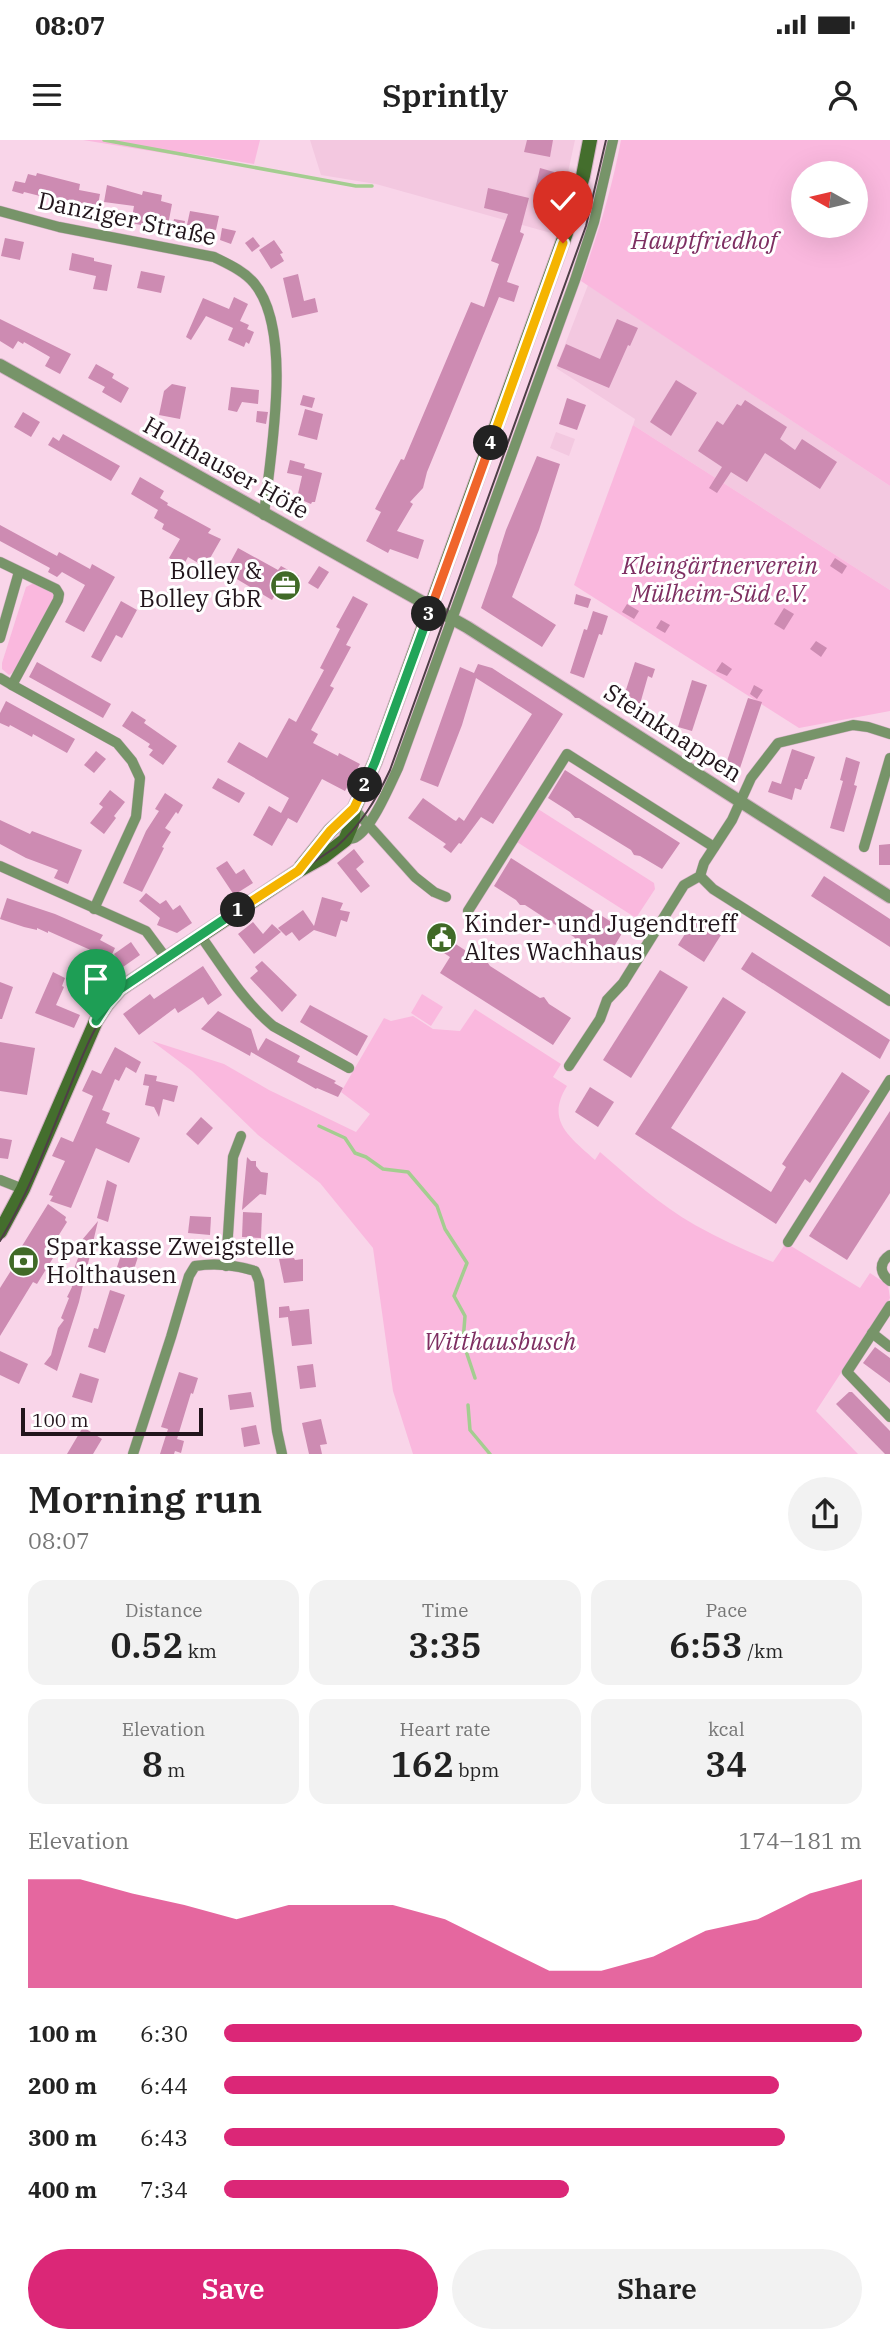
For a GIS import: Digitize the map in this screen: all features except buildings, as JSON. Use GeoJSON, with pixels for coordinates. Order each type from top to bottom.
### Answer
{"type":"FeatureCollection","features":[{"type":"Feature","properties":{"kind":"main road"},"geometry":{"type":"LineString","coordinates":[[0,1232],[23,1189],[96,1021],[120,989],[323,857],[345,839],[352,824],[354,808],[375,762],[566,233],[583,176],[590,140]]}},
{"type":"Feature","properties":{"kind":"main road"},"geometry":{"type":"LineString","coordinates":[[298,871],[330,831],[354,808]]}},
{"type":"Feature","properties":{"kind":"street"},"geometry":{"type":"LineString","coordinates":[[345,839],[356,837],[368,823],[383,801],[398,768],[590,234],[606,179],[613,140]]}},
{"type":"Feature","properties":{"kind":"street","name":"Danziger Straße"},"geometry":{"type":"LineString","coordinates":[[0,212],[59,227],[214,257],[233,266],[253,281],[269,308],[276,370],[276,402],[264,515]]}},
{"type":"Feature","properties":{"kind":"street","name":"Holthauser Höfe"},"geometry":{"type":"LineString","coordinates":[[0,365],[264,515],[432,606]]}},
{"type":"Feature","properties":{"kind":"street"},"geometry":{"type":"LineString","coordinates":[[0,562],[55,589],[59,594],[12,685]]}},
{"type":"Feature","properties":{"kind":"street"},"geometry":{"type":"LineString","coordinates":[[0,638],[19,572]]}},
{"type":"Feature","properties":{"kind":"street","name":"Steinknappen"},"geometry":{"type":"LineString","coordinates":[[432,606],[890,897]]}},
{"type":"Feature","properties":{"kind":"street"},"geometry":{"type":"LineString","coordinates":[[0,678],[117,743],[132,761],[139,778],[136,817],[94,909]]}},
{"type":"Feature","properties":{"kind":"street"},"geometry":{"type":"LineString","coordinates":[[569,1066],[600,1019],[607,1000],[623,983],[684,885],[700,876],[704,863],[732,820],[751,778],[778,743],[853,725],[890,734]]}},
{"type":"Feature","properties":{"kind":"street"},"geometry":{"type":"LineString","coordinates":[[468,911],[567,754],[714,848]]}},
{"type":"Feature","properties":{"kind":"street"},"geometry":{"type":"LineString","coordinates":[[864,847],[890,758]]}},
{"type":"Feature","properties":{"kind":"street"},"geometry":{"type":"LineString","coordinates":[[354,808],[415,877],[434,892],[446,897]]}},
{"type":"Feature","properties":{"kind":"street"},"geometry":{"type":"LineString","coordinates":[[0,866],[146,931],[166,958]]}},
{"type":"Feature","properties":{"kind":"street"},"geometry":{"type":"LineString","coordinates":[[700,876],[713,889],[890,1001]]}},
{"type":"Feature","properties":{"kind":"street"},"geometry":{"type":"LineString","coordinates":[[200,935],[225,972],[263,1018],[349,1068]]}},
{"type":"Feature","properties":{"kind":"street"},"geometry":{"type":"LineString","coordinates":[[788,1242],[890,1080]]}},
{"type":"Feature","properties":{"kind":"street"},"geometry":{"type":"LineString","coordinates":[[226,1266],[233,1157],[241,1136]]}},
{"type":"Feature","properties":{"kind":"street"},"geometry":{"type":"LineString","coordinates":[[0,1180],[23,1189]]}},
{"type":"Feature","properties":{"kind":"street"},"geometry":{"type":"LineString","coordinates":[[890,1255],[883,1261],[882,1269],[890,1281]]}},
{"type":"Feature","properties":{"kind":"street"},"geometry":{"type":"LineString","coordinates":[[133,1454],[188,1276],[195,1266],[226,1266],[255,1271],[259,1281],[282,1454]]}},
{"type":"Feature","properties":{"kind":"street"},"geometry":{"type":"LineString","coordinates":[[890,1306],[847,1372],[890,1416]]}},
{"type":"Feature","properties":{"kind":"street"},"geometry":{"type":"LineString","coordinates":[[872,1333],[890,1347]]}},
{"type":"Feature","properties":{"kind":"shaded area"},"geometry":{"type":"Polygon","coordinates":[[[310,140],[575,140],[562,200],[551,233],[376,184],[321,175],[310,140]]]}},
{"type":"Feature","properties":{"kind":"shaded area"},"geometry":{"type":"Polygon","coordinates":[[[588,285],[890,486],[890,590],[633,425],[635,419],[556,368],[588,285]]]}},
{"type":"Feature","properties":{"kind":"shaded area"},"geometry":{"type":"Polygon","coordinates":[[[556,432],[575,439],[569,456],[550,448],[556,432]]]}},
{"type":"Feature","properties":{"kind":"green space"},"geometry":{"type":"Polygon","coordinates":[[[83,140],[260,140],[254,164],[187,153],[188,157],[83,140]]]}},
{"type":"Feature","properties":{"kind":"green space","name":"Hauptfriedhof"},"geometry":{"type":"Polygon","coordinates":[[[621,140],[890,140],[890,486],[581,281],[604,211],[621,140]]]}},
{"type":"Feature","properties":{"kind":"green space","name":"Kleingärtnerverein Mülheim-Süd e.V."},"geometry":{"type":"Polygon","coordinates":[[[633,425],[890,590],[890,711],[799,728],[574,585],[633,425]]]}},
{"type":"Feature","properties":{"kind":"green space"},"geometry":{"type":"Polygon","coordinates":[[[34,583],[53,594],[54,602],[15,671],[9,675],[2,669],[2,663],[26,587],[34,583]]]}},
{"type":"Feature","properties":{"kind":"green space"},"geometry":{"type":"Polygon","coordinates":[[[538,809],[654,883],[655,889],[636,918],[517,842],[538,809]]]}},
{"type":"Feature","properties":{"kind":"green space"},"geometry":{"type":"Polygon","coordinates":[[[422,994],[443,1007],[431,1026],[411,1013],[422,994]]]}},
{"type":"Feature","properties":{"kind":"green space","name":"Witthausbusch"},"geometry":{"type":"Polygon","coordinates":[[[475,1009],[561,1064],[553,1077],[567,1086],[561,1098],[560,1119],[569,1136],[595,1160],[600,1152],[682,1217],[763,1258],[773,1262],[786,1243],[860,1288],[870,1273],[888,1285],[890,1298],[816,1411],[858,1454],[413,1454],[393,1391],[373,1248],[320,1183],[258,1135],[192,1071],[152,1041],[224,1064],[269,1090],[356,1132],[370,1114],[341,1092],[384,1018],[391,1021],[413,1016],[433,1029],[460,1031],[475,1009]]]}},
{"type":"Feature","properties":{"kind":"waterway"},"geometry":{"type":"LineString","coordinates":[[104,140],[356,186],[372,186]]}},
{"type":"Feature","properties":{"kind":"waterway"},"geometry":{"type":"LineString","coordinates":[[319,1126],[345,1138],[355,1153],[383,1169],[408,1172],[437,1206],[445,1229],[467,1263],[454,1296],[465,1316],[463,1342],[475,1378]]}},
{"type":"Feature","properties":{"kind":"waterway"},"geometry":{"type":"LineString","coordinates":[[468,1405],[470,1430],[490,1454]]}},
{"type":"Feature","properties":{"kind":"tram line"},"geometry":{"type":"LineString","coordinates":[[0,1241],[36,1171],[91,1037],[108,1010],[132,984],[336,847],[360,821],[379,792],[390,770],[586,226],[606,140]]}},
{"type":"Feature","properties":{"kind":"place","name":"Bolley & Bolley GbR"},"geometry":{"type":"Point","coordinates":[285,585]}},
{"type":"Feature","properties":{"kind":"place","name":"Kinder- und Jugendtreff Altes Wachhaus"},"geometry":{"type":"Point","coordinates":[441,938]}},
{"type":"Feature","properties":{"kind":"place","name":"Sparkasse Zweigstelle Holthausen"},"geometry":{"type":"Point","coordinates":[23,1261]}},
{"type":"Feature","properties":{"kind":"route"},"geometry":{"type":"LineString","coordinates":[[96,1021],[120,989],[298,871],[330,831],[354,808],[375,762],[563,243]]}}]}
